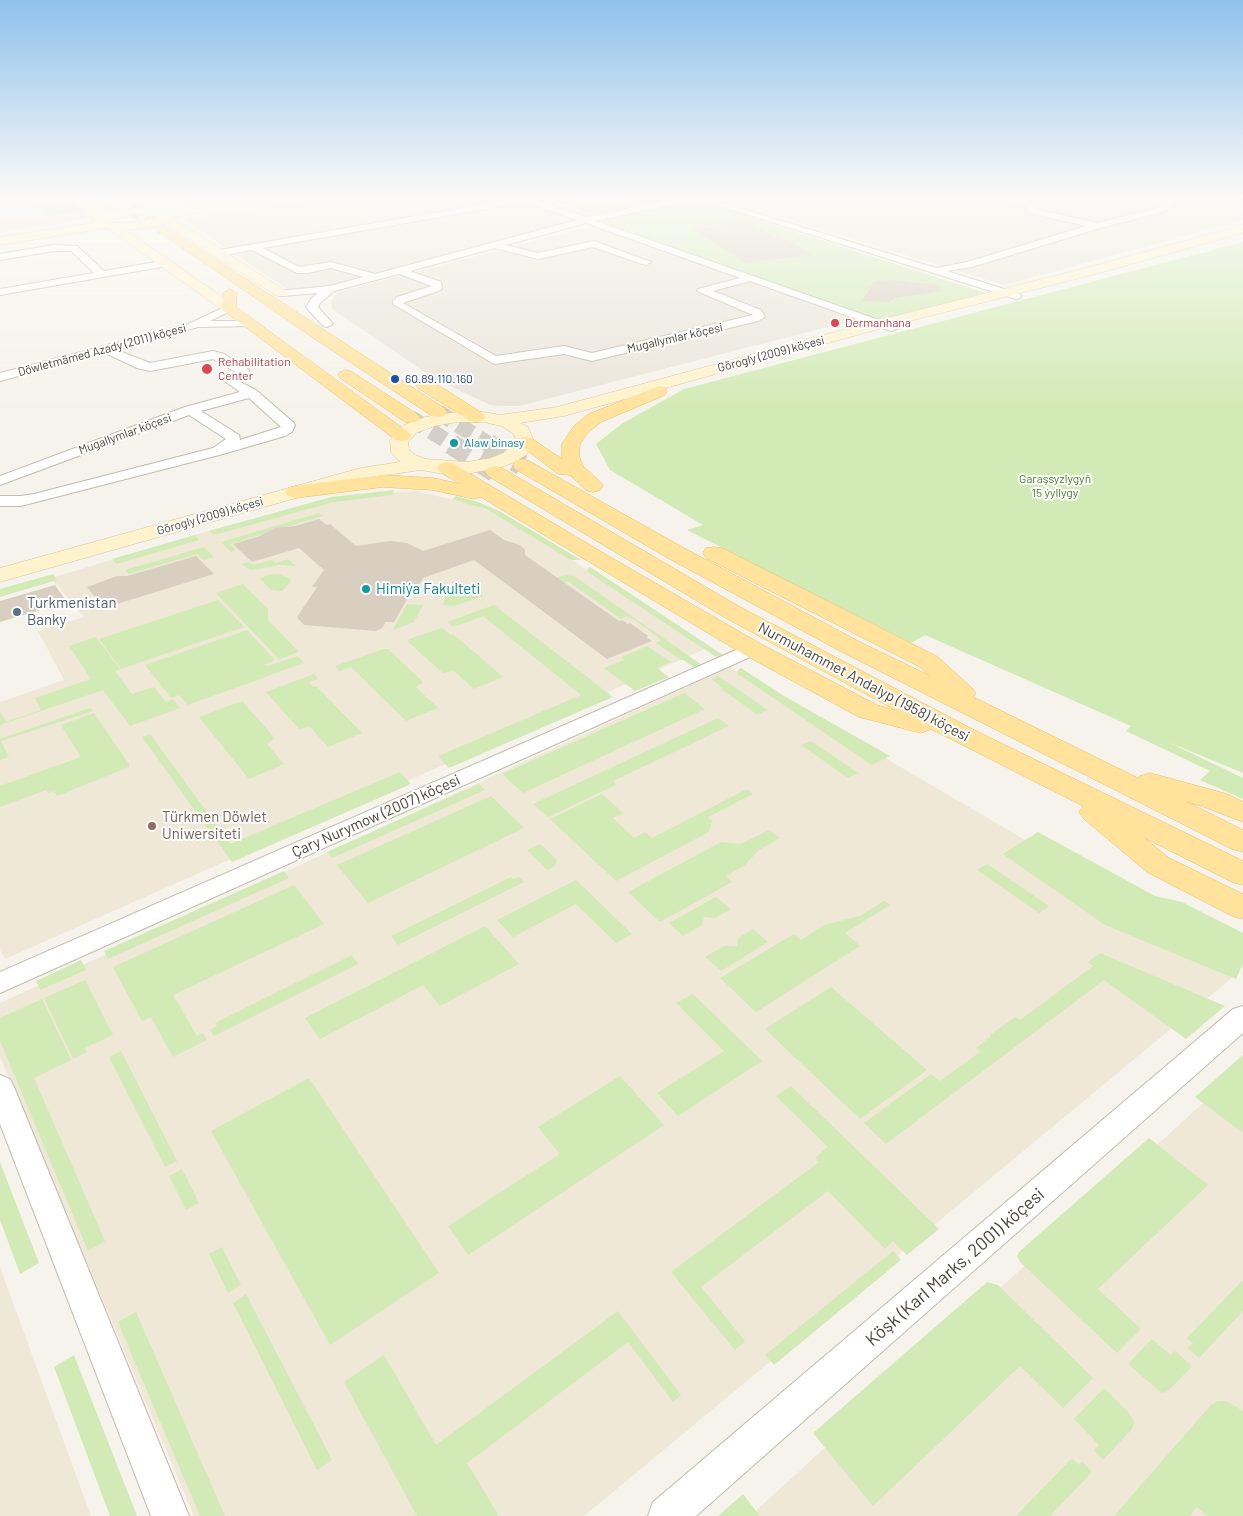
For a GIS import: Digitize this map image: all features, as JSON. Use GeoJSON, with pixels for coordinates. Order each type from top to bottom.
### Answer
{"type":"FeatureCollection","features":[{"type":"Feature","properties":{"kind":"main road"},"geometry":{"type":"LineString","coordinates":[[192,270],[230,300],[293,338],[322,359]]}},
{"type":"Feature","properties":{"kind":"main road"},"geometry":{"type":"LineString","coordinates":[[227,270],[251,289],[476,417]]}},
{"type":"Feature","properties":{"kind":"main road"},"geometry":{"type":"LineString","coordinates":[[251,289],[282,294],[324,330],[438,412]]}},
{"type":"Feature","properties":{"kind":"main road"},"geometry":{"type":"LineString","coordinates":[[230,300],[250,324],[400,442]]}},
{"type":"Feature","properties":{"kind":"main road"},"geometry":{"type":"LineString","coordinates":[[250,324],[293,338]]}},
{"type":"Feature","properties":{"kind":"main road"},"geometry":{"type":"LineString","coordinates":[[338,369],[411,418]]}},
{"type":"Feature","properties":{"kind":"main road"},"geometry":{"type":"LineString","coordinates":[[593,486],[574,468],[570,456],[571,444],[580,430],[602,415],[659,391]]}},
{"type":"Feature","properties":{"kind":"main road"},"geometry":{"type":"LineString","coordinates":[[525,439],[557,465],[690,541],[929,662],[993,718]]}},
{"type":"Feature","properties":{"kind":"main road","name":"Nurmuhammet Andalyp (1958) köçesi"},"geometry":{"type":"LineString","coordinates":[[522,465],[682,557],[851,647],[993,718],[1068,772],[1243,874]]}},
{"type":"Feature","properties":{"kind":"main road"},"geometry":{"type":"LineString","coordinates":[[447,468],[597,559],[752,649],[868,711],[966,737]]}},
{"type":"Feature","properties":{"kind":"main road","name":"Nurmuhammet Andalyp (1958) köçesi"},"geometry":{"type":"LineString","coordinates":[[495,472],[732,612],[966,737],[1068,772],[1243,842]]}},
{"type":"Feature","properties":{"kind":"main road"},"geometry":{"type":"LineString","coordinates":[[295,492],[369,482],[408,482],[460,490],[512,506]]}},
{"type":"Feature","properties":{"kind":"main road"},"geometry":{"type":"LineString","coordinates":[[1068,772],[1217,801],[1243,813]]}},
{"type":"Feature","properties":{"kind":"main road"},"geometry":{"type":"LineString","coordinates":[[1068,772],[1158,865],[1243,908]]}},
{"type":"Feature","properties":{"kind":"street"},"geometry":{"type":"LineString","coordinates":[[97,270],[102,274]]}},
{"type":"Feature","properties":{"kind":"street"},"geometry":{"type":"LineString","coordinates":[[0,292],[127,270]]}},
{"type":"Feature","properties":{"kind":"street"},"geometry":{"type":"LineString","coordinates":[[178,270],[230,300]]}},
{"type":"Feature","properties":{"kind":"street"},"geometry":{"type":"LineString","coordinates":[[246,270],[282,294],[330,289],[406,270]]}},
{"type":"Feature","properties":{"kind":"street"},"geometry":{"type":"LineString","coordinates":[[351,270],[376,277]]}},
{"type":"Feature","properties":{"kind":"street"},"geometry":{"type":"LineString","coordinates":[[728,270],[886,326]]}},
{"type":"Feature","properties":{"kind":"street"},"geometry":{"type":"LineString","coordinates":[[933,270],[1011,294]]}},
{"type":"Feature","properties":{"kind":"street","name":"Görogly (2009) köçesi"},"geometry":{"type":"LineString","coordinates":[[1011,294],[1098,270]]}},
{"type":"Feature","properties":{"kind":"street","name":"Görogly (2009) köçesi"},"geometry":{"type":"LineString","coordinates":[[0,564],[381,458],[400,442],[410,429],[431,421],[476,417],[500,420],[558,412],[1106,270]]}},
{"type":"Feature","properties":{"kind":"street","name":"Mugallymlar köçesi"},"geometry":{"type":"LineString","coordinates":[[401,271],[437,284],[437,288],[401,298],[398,304],[482,351],[494,360],[564,350],[592,357],[728,326],[759,317],[757,312],[702,292],[751,278]]}},
{"type":"Feature","properties":{"kind":"street"},"geometry":{"type":"LineString","coordinates":[[324,330],[312,307],[315,301],[330,289]]}},
{"type":"Feature","properties":{"kind":"street","name":"Döwletmämed Azady (2011) köçesi"},"geometry":{"type":"LineString","coordinates":[[0,377],[192,326],[230,300]]}},
{"type":"Feature","properties":{"kind":"street"},"geometry":{"type":"LineString","coordinates":[[192,326],[215,323],[250,324]]}},
{"type":"Feature","properties":{"kind":"street","name":"Görogly (2009) köçesi"},"geometry":{"type":"LineString","coordinates":[[525,439],[569,418],[886,326]]}},
{"type":"Feature","properties":{"kind":"street"},"geometry":{"type":"LineString","coordinates":[[106,349],[141,365],[150,367],[213,355],[220,357],[243,371]]}},
{"type":"Feature","properties":{"kind":"street"},"geometry":{"type":"LineString","coordinates":[[0,501],[21,501],[35,498],[218,450],[280,433],[287,429],[288,425],[251,394],[232,382]]}},
{"type":"Feature","properties":{"kind":"street","name":"Mugallymlar köçesi"},"geometry":{"type":"LineString","coordinates":[[0,481],[190,410],[251,394]]}},
{"type":"Feature","properties":{"kind":"street"},"geometry":{"type":"LineString","coordinates":[[190,410],[234,438],[232,444],[218,450]]}},
{"type":"Feature","properties":{"kind":"street"},"geometry":{"type":"LineString","coordinates":[[400,442],[408,458],[421,464],[447,468],[472,467],[495,463],[516,454],[525,439],[518,428],[500,420]]}},
{"type":"Feature","properties":{"kind":"street","name":"Görogly (2009) köçesi"},"geometry":{"type":"LineString","coordinates":[[0,575],[368,472],[421,464]]}},
{"type":"Feature","properties":{"kind":"street","name":"Çary Nurymow (2007) köçesi"},"geometry":{"type":"LineString","coordinates":[[0,983],[752,649]]}},
{"type":"Feature","properties":{"kind":"street","name":"Köşk (Karl Marks, 2001) köçesi"},"geometry":{"type":"LineString","coordinates":[[667,1516],[1243,1017]]}},
{"type":"Feature","properties":{"kind":"street"},"geometry":{"type":"LineString","coordinates":[[0,1088],[170,1516]]}},
{"type":"Feature","properties":{"kind":"shaded area"},"geometry":{"type":"Polygon","coordinates":[[[258,270],[395,270],[325,288],[300,291],[285,288],[258,270]]]}},
{"type":"Feature","properties":{"kind":"shaded area"},"geometry":{"type":"Polygon","coordinates":[[[424,270],[718,270],[855,320],[519,406],[500,406],[490,405],[435,379],[332,309],[331,302],[338,292],[424,270]]]}},
{"type":"Feature","properties":{"kind":"shaded area"},"geometry":{"type":"Polygon","coordinates":[[[954,270],[1060,270],[1004,285],[954,270]]]}},
{"type":"Feature","properties":{"kind":"shaded area","name":"Türkmen Döwlet Uniwersiteti"},"geometry":{"type":"Polygon","coordinates":[[[417,491],[474,505],[515,522],[705,649],[5,959],[0,950],[0,702],[64,680],[38,631],[84,617],[51,578],[215,529],[348,495],[417,491]]]}},
{"type":"Feature","properties":{"kind":"shaded area"},"geometry":{"type":"Polygon","coordinates":[[[730,667],[1032,844],[1233,977],[584,1516],[194,1516],[0,1057],[0,1003],[730,667]]]}},
{"type":"Feature","properties":{"kind":"shaded area"},"geometry":{"type":"Polygon","coordinates":[[[1243,1066],[1243,1516],[750,1516],[1237,1072],[1243,1066]]]}},
{"type":"Feature","properties":{"kind":"shaded area"},"geometry":{"type":"Polygon","coordinates":[[[0,1267],[91,1516],[0,1516],[0,1267]]]}},
{"type":"Feature","properties":{"kind":"green space"},"geometry":{"type":"Polygon","coordinates":[[[737,270],[913,270],[988,294],[879,320],[737,270]]]}},
{"type":"Feature","properties":{"kind":"green space","name":"Garaşsyzlygyň 15 ýyllygy"},"geometry":{"type":"Polygon","coordinates":[[[1137,270],[1243,270],[1243,773],[1168,742],[1243,778],[1243,799],[1200,780],[1210,771],[1126,731],[1131,726],[925,635],[911,643],[687,530],[703,525],[610,470],[596,444],[623,423],[684,389],[1137,270]]]}},
{"type":"Feature","properties":{"kind":"green space"},"geometry":{"type":"Polygon","coordinates":[[[394,490],[393,495],[334,502],[214,535],[209,531],[331,497],[394,490]]]}},
{"type":"Feature","properties":{"kind":"green space"},"geometry":{"type":"Polygon","coordinates":[[[456,496],[478,502],[501,512],[581,560],[571,560],[488,510],[452,499],[456,496]]]}},
{"type":"Feature","properties":{"kind":"green space"},"geometry":{"type":"Polygon","coordinates":[[[319,513],[323,516],[230,544],[236,550],[231,552],[221,542],[319,513]]]}},
{"type":"Feature","properties":{"kind":"green space"},"geometry":{"type":"Polygon","coordinates":[[[195,535],[199,540],[116,564],[112,559],[195,535]]]}},
{"type":"Feature","properties":{"kind":"green space"},"geometry":{"type":"Polygon","coordinates":[[[204,547],[214,557],[203,560],[197,554],[129,574],[125,570],[204,547]]]}},
{"type":"Feature","properties":{"kind":"green space"},"geometry":{"type":"Polygon","coordinates":[[[288,559],[296,566],[279,565],[250,570],[242,564],[249,562],[253,565],[272,560],[275,563],[288,559]]]}},
{"type":"Feature","properties":{"kind":"green space"},"geometry":{"type":"Polygon","coordinates":[[[590,567],[723,655],[718,657],[713,655],[588,572],[587,569],[590,567]]]}},
{"type":"Feature","properties":{"kind":"green space"},"geometry":{"type":"Polygon","coordinates":[[[53,574],[57,580],[0,597],[0,589],[53,574]]]}},
{"type":"Feature","properties":{"kind":"green space"},"geometry":{"type":"Polygon","coordinates":[[[278,574],[291,579],[282,591],[271,590],[260,579],[267,575],[278,574]]]}},
{"type":"Feature","properties":{"kind":"green space"},"geometry":{"type":"Polygon","coordinates":[[[565,575],[574,576],[702,665],[695,668],[681,660],[656,643],[661,641],[658,637],[633,619],[627,616],[621,619],[568,581],[553,587],[546,582],[565,575]]]}},
{"type":"Feature","properties":{"kind":"green space"},"geometry":{"type":"Polygon","coordinates":[[[243,584],[268,609],[268,620],[299,652],[279,659],[216,593],[243,584]]]}},
{"type":"Feature","properties":{"kind":"green space"},"geometry":{"type":"Polygon","coordinates":[[[471,588],[483,596],[454,606],[443,605],[447,591],[471,588]]]}},
{"type":"Feature","properties":{"kind":"green space"},"geometry":{"type":"Polygon","coordinates":[[[218,600],[244,627],[121,669],[99,639],[218,600]]]}},
{"type":"Feature","properties":{"kind":"green space"},"geometry":{"type":"Polygon","coordinates":[[[407,604],[423,605],[414,622],[393,630],[407,604]]]}},
{"type":"Feature","properties":{"kind":"green space"},"geometry":{"type":"Polygon","coordinates":[[[494,605],[613,697],[449,768],[438,756],[581,695],[483,616],[454,627],[447,622],[494,605]]]}},
{"type":"Feature","properties":{"kind":"green space"},"geometry":{"type":"Polygon","coordinates":[[[442,628],[451,635],[453,634],[503,677],[474,689],[454,671],[443,673],[408,642],[409,639],[442,628]]]}},
{"type":"Feature","properties":{"kind":"green space"},"geometry":{"type":"Polygon","coordinates":[[[247,630],[275,660],[264,665],[268,666],[297,656],[304,663],[188,705],[179,695],[171,698],[145,665],[247,630]]]}},
{"type":"Feature","properties":{"kind":"green space"},"geometry":{"type":"Polygon","coordinates":[[[96,637],[120,669],[115,671],[132,694],[154,687],[166,702],[173,699],[180,708],[130,726],[103,690],[0,725],[0,712],[6,722],[41,710],[35,698],[91,679],[69,646],[96,637]]]}},
{"type":"Feature","properties":{"kind":"green space"},"geometry":{"type":"Polygon","coordinates":[[[647,646],[671,662],[657,668],[669,677],[635,691],[604,668],[624,660],[622,657],[647,646]]]}},
{"type":"Feature","properties":{"kind":"green space"},"geometry":{"type":"Polygon","coordinates":[[[388,649],[423,682],[416,687],[438,708],[406,721],[351,667],[340,671],[335,666],[388,649]]]}},
{"type":"Feature","properties":{"kind":"green space"},"geometry":{"type":"Polygon","coordinates":[[[741,668],[784,696],[890,756],[872,765],[738,674],[738,670],[741,668]]]}},
{"type":"Feature","properties":{"kind":"green space"},"geometry":{"type":"Polygon","coordinates":[[[314,674],[318,679],[309,682],[313,687],[316,686],[362,733],[328,747],[310,727],[299,729],[266,692],[314,674]]]}},
{"type":"Feature","properties":{"kind":"green space"},"geometry":{"type":"Polygon","coordinates":[[[718,676],[768,710],[758,715],[721,689],[723,688],[711,679],[718,676]]]}},
{"type":"Feature","properties":{"kind":"green space"},"geometry":{"type":"Polygon","coordinates":[[[684,693],[705,709],[523,793],[502,774],[684,693]]]}},
{"type":"Feature","properties":{"kind":"green space"},"geometry":{"type":"Polygon","coordinates":[[[242,701],[275,738],[267,744],[284,764],[249,779],[199,717],[242,701]]]}},
{"type":"Feature","properties":{"kind":"green space"},"geometry":{"type":"Polygon","coordinates":[[[90,708],[93,711],[1,741],[9,757],[0,760],[0,739],[90,708]]]}},
{"type":"Feature","properties":{"kind":"green space"},"geometry":{"type":"Polygon","coordinates":[[[94,713],[129,764],[129,767],[57,796],[54,791],[48,793],[46,790],[0,807],[0,786],[81,757],[61,725],[94,713]]]}},
{"type":"Feature","properties":{"kind":"green space"},"geometry":{"type":"Polygon","coordinates":[[[718,718],[729,726],[613,781],[616,785],[548,817],[533,804],[718,718]]]}},
{"type":"Feature","properties":{"kind":"green space"},"geometry":{"type":"Polygon","coordinates":[[[150,734],[230,844],[400,772],[411,784],[232,862],[142,737],[150,734]]]}},
{"type":"Feature","properties":{"kind":"green space"},"geometry":{"type":"Polygon","coordinates":[[[811,741],[858,773],[848,778],[801,745],[811,741]]]}},
{"type":"Feature","properties":{"kind":"green space"},"geometry":{"type":"Polygon","coordinates":[[[479,784],[485,790],[332,858],[327,852],[479,784]]]}},
{"type":"Feature","properties":{"kind":"green space"},"geometry":{"type":"Polygon","coordinates":[[[747,789],[753,794],[708,817],[712,821],[709,832],[616,881],[550,819],[602,794],[623,813],[613,818],[634,838],[645,832],[652,838],[747,789]]]}},
{"type":"Feature","properties":{"kind":"green space"},"geometry":{"type":"Polygon","coordinates":[[[491,796],[524,828],[368,903],[337,865],[491,796]]]}},
{"type":"Feature","properties":{"kind":"green space"},"geometry":{"type":"Polygon","coordinates":[[[769,830],[780,838],[759,850],[744,866],[726,876],[732,882],[660,922],[628,892],[721,842],[741,844],[769,830]]]}},
{"type":"Feature","properties":{"kind":"green space"},"geometry":{"type":"Polygon","coordinates":[[[1038,832],[1155,896],[1182,902],[1243,933],[1243,964],[1236,979],[1105,925],[1003,854],[1038,832]]]}},
{"type":"Feature","properties":{"kind":"green space"},"geometry":{"type":"Polygon","coordinates":[[[540,844],[557,860],[555,866],[547,870],[527,850],[540,844]]]}},
{"type":"Feature","properties":{"kind":"green space"},"geometry":{"type":"Polygon","coordinates":[[[987,864],[1049,906],[1039,913],[977,870],[987,864]]]}},
{"type":"Feature","properties":{"kind":"green space"},"geometry":{"type":"Polygon","coordinates":[[[284,871],[289,878],[108,959],[104,951],[284,871]]]}},
{"type":"Feature","properties":{"kind":"green space"},"geometry":{"type":"Polygon","coordinates":[[[511,877],[514,879],[519,877],[524,882],[398,945],[391,936],[511,877]]]}},
{"type":"Feature","properties":{"kind":"green space"},"geometry":{"type":"Polygon","coordinates":[[[576,880],[632,934],[616,943],[576,904],[513,937],[497,920],[576,880]]]}},
{"type":"Feature","properties":{"kind":"green space"},"geometry":{"type":"Polygon","coordinates":[[[294,885],[324,924],[173,995],[197,1036],[203,1033],[207,1040],[173,1057],[151,1017],[142,1021],[113,967],[294,885]]]}},
{"type":"Feature","properties":{"kind":"green space"},"geometry":{"type":"Polygon","coordinates":[[[716,897],[731,909],[715,918],[704,917],[702,925],[683,936],[669,923],[716,897]]]}},
{"type":"Feature","properties":{"kind":"green space"},"geometry":{"type":"Polygon","coordinates":[[[884,901],[890,905],[845,933],[860,946],[756,1012],[720,978],[794,934],[801,940],[824,925],[860,916],[884,901]]]}},
{"type":"Feature","properties":{"kind":"green space"},"geometry":{"type":"Polygon","coordinates":[[[485,926],[519,964],[440,1006],[423,985],[320,1039],[305,1018],[485,926]]]}},
{"type":"Feature","properties":{"kind":"green space"},"geometry":{"type":"Polygon","coordinates":[[[753,929],[768,942],[721,971],[705,957],[724,946],[737,946],[738,938],[753,929]]]}},
{"type":"Feature","properties":{"kind":"green space"},"geometry":{"type":"Polygon","coordinates":[[[1100,953],[1225,1006],[1186,1039],[1104,980],[886,1144],[864,1123],[931,1074],[940,1081],[980,1052],[976,1048],[990,1035],[1015,1017],[1020,1020],[1093,966],[1088,962],[1100,953]]]}},
{"type":"Feature","properties":{"kind":"green space"},"geometry":{"type":"Polygon","coordinates":[[[352,955],[358,964],[214,1036],[210,1030],[217,1026],[215,1023],[352,955]]]}},
{"type":"Feature","properties":{"kind":"green space"},"geometry":{"type":"Polygon","coordinates":[[[81,960],[86,970],[40,990],[36,981],[81,960]]]}},
{"type":"Feature","properties":{"kind":"green space"},"geometry":{"type":"Polygon","coordinates":[[[85,980],[113,1035],[85,1048],[87,1052],[73,1059],[44,998],[85,980]]]}},
{"type":"Feature","properties":{"kind":"green space"},"geometry":{"type":"Polygon","coordinates":[[[831,987],[927,1070],[860,1119],[765,1029],[831,987]]]}},
{"type":"Feature","properties":{"kind":"green space"},"geometry":{"type":"Polygon","coordinates":[[[693,994],[762,1061],[678,1116],[657,1093],[724,1051],[676,1003],[693,994]]]}},
{"type":"Feature","properties":{"kind":"green space"},"geometry":{"type":"Polygon","coordinates":[[[42,999],[71,1060],[34,1078],[105,1241],[88,1251],[0,1041],[0,1018],[42,999]]]}},
{"type":"Feature","properties":{"kind":"green space"},"geometry":{"type":"Polygon","coordinates":[[[121,1051],[177,1161],[165,1167],[109,1057],[121,1051]]]}},
{"type":"Feature","properties":{"kind":"green space"},"geometry":{"type":"Polygon","coordinates":[[[1243,1055],[1243,1133],[1195,1097],[1243,1055]]]}},
{"type":"Feature","properties":{"kind":"green space"},"geometry":{"type":"Polygon","coordinates":[[[620,1076],[664,1125],[468,1255],[448,1226],[560,1154],[538,1127],[620,1076]]]}},
{"type":"Feature","properties":{"kind":"green space"},"geometry":{"type":"Polygon","coordinates":[[[309,1078],[439,1273],[330,1345],[211,1131],[309,1078]]]}},
{"type":"Feature","properties":{"kind":"green space"},"geometry":{"type":"Polygon","coordinates":[[[791,1086],[939,1229],[907,1255],[893,1241],[885,1249],[828,1191],[701,1287],[745,1341],[735,1350],[671,1272],[819,1162],[815,1158],[828,1147],[776,1096],[791,1086]]]}},
{"type":"Feature","properties":{"kind":"green space"},"geometry":{"type":"Polygon","coordinates":[[[1149,1138],[1208,1185],[1098,1289],[1141,1329],[1117,1353],[1021,1263],[1017,1256],[1020,1251],[1149,1138]]]}},
{"type":"Feature","properties":{"kind":"green space"},"geometry":{"type":"Polygon","coordinates":[[[0,1162],[39,1263],[20,1274],[0,1220],[0,1162]]]}},
{"type":"Feature","properties":{"kind":"green space"},"geometry":{"type":"Polygon","coordinates":[[[182,1169],[199,1203],[186,1210],[169,1176],[182,1169]]]}},
{"type":"Feature","properties":{"kind":"green space"},"geometry":{"type":"Polygon","coordinates":[[[222,1247],[241,1285],[228,1293],[209,1254],[222,1247]]]}},
{"type":"Feature","properties":{"kind":"green space"},"geometry":{"type":"Polygon","coordinates":[[[893,1251],[901,1260],[774,1365],[765,1355],[893,1251]]]}},
{"type":"Feature","properties":{"kind":"green space"},"geometry":{"type":"Polygon","coordinates":[[[1243,1280],[1243,1311],[1199,1358],[1188,1348],[1193,1343],[1187,1338],[1243,1280]]]}},
{"type":"Feature","properties":{"kind":"green space"},"geometry":{"type":"Polygon","coordinates":[[[987,1282],[998,1285],[1093,1378],[1063,1408],[1020,1366],[873,1506],[813,1433],[987,1282]]]}},
{"type":"Feature","properties":{"kind":"green space"},"geometry":{"type":"Polygon","coordinates":[[[246,1294],[332,1460],[317,1470],[233,1303],[246,1294]]]}},
{"type":"Feature","properties":{"kind":"green space"},"geometry":{"type":"Polygon","coordinates":[[[618,1311],[681,1395],[673,1402],[628,1342],[467,1463],[499,1516],[417,1516],[344,1382],[384,1355],[436,1445],[618,1311]]]}},
{"type":"Feature","properties":{"kind":"green space"},"geometry":{"type":"Polygon","coordinates":[[[136,1312],[225,1516],[200,1516],[118,1322],[136,1312]]]}},
{"type":"Feature","properties":{"kind":"green space"},"geometry":{"type":"Polygon","coordinates":[[[1152,1339],[1170,1355],[1175,1351],[1192,1366],[1168,1391],[1162,1393],[1128,1364],[1152,1339]]]}},
{"type":"Feature","properties":{"kind":"green space"},"geometry":{"type":"Polygon","coordinates":[[[74,1355],[137,1516],[110,1516],[54,1367],[74,1355]]]}},
{"type":"Feature","properties":{"kind":"green space"},"geometry":{"type":"Polygon","coordinates":[[[1104,1388],[1129,1413],[1134,1422],[1132,1429],[1103,1460],[1094,1450],[1099,1445],[1074,1419],[1104,1388]]]}},
{"type":"Feature","properties":{"kind":"green space"},"geometry":{"type":"Polygon","coordinates":[[[1218,1401],[1226,1401],[1243,1411],[1243,1516],[1207,1516],[1197,1507],[1189,1516],[1114,1516],[1211,1405],[1218,1401]]]}},
{"type":"Feature","properties":{"kind":"green space"},"geometry":{"type":"Polygon","coordinates":[[[1072,1458],[1079,1465],[1082,1461],[1092,1472],[1050,1516],[1016,1516],[1072,1458]]]}},
{"type":"Feature","properties":{"kind":"green space"},"geometry":{"type":"Polygon","coordinates":[[[743,1494],[760,1516],[718,1516],[743,1494]]]}},
{"type":"Feature","properties":{"kind":"building"},"geometry":{"type":"Polygon","coordinates":[[[890,280],[940,285],[940,291],[895,298],[890,302],[862,301],[875,281],[890,280]]]}},
{"type":"Feature","properties":{"kind":"building","name":"Himiýa Fakulteti"},"geometry":{"type":"Polygon","coordinates":[[[319,519],[327,525],[330,524],[356,546],[390,541],[407,543],[423,551],[490,530],[504,540],[520,545],[525,550],[525,555],[619,621],[622,620],[628,624],[630,623],[652,641],[607,659],[474,560],[423,578],[413,594],[410,594],[394,622],[386,622],[382,628],[376,631],[304,625],[297,617],[317,587],[312,587],[324,570],[299,548],[252,562],[233,544],[260,536],[275,528],[295,526],[319,519]]]}},
{"type":"Feature","properties":{"kind":"building"},"geometry":{"type":"Polygon","coordinates":[[[196,556],[214,574],[104,608],[87,587],[117,576],[127,576],[196,556]]]}},
{"type":"Feature","properties":{"kind":"building","name":"Turkmenistan Banky"},"geometry":{"type":"Polygon","coordinates":[[[55,585],[67,602],[0,622],[0,601],[55,585]]]}},
{"type":"Feature","properties":{"kind":"tunnel"},"geometry":{"type":"LineString","coordinates":[[438,412],[490,445]]}},
{"type":"Feature","properties":{"kind":"tunnel"},"geometry":{"type":"LineString","coordinates":[[411,418],[453,445]]}},
{"type":"Feature","properties":{"kind":"tunnel"},"geometry":{"type":"LineString","coordinates":[[451,444],[495,472]]}},
{"type":"Feature","properties":{"kind":"tunnel"},"geometry":{"type":"LineString","coordinates":[[488,444],[522,465]]}},
{"type":"Feature","properties":{"kind":"place","name":"Dermanhana"},"geometry":{"type":"Point","coordinates":[835,323]}},
{"type":"Feature","properties":{"kind":"place","name":"Rehabilitation Center"},"geometry":{"type":"Point","coordinates":[207,369]}},
{"type":"Feature","properties":{"kind":"place","name":"60.89.110.160"},"geometry":{"type":"Point","coordinates":[395,379]}},
{"type":"Feature","properties":{"kind":"place","name":"Alaw binasy"},"geometry":{"type":"Point","coordinates":[454,443]}},
{"type":"Feature","properties":{"kind":"place","name":"Himiýa Fakulteti"},"geometry":{"type":"Point","coordinates":[366,589]}},
{"type":"Feature","properties":{"kind":"place","name":"Turkmenistan Banky"},"geometry":{"type":"Point","coordinates":[17,612]}},
{"type":"Feature","properties":{"kind":"place","name":"Türkmen Döwlet Uniwersiteti"},"geometry":{"type":"Point","coordinates":[152,826]}}]}
